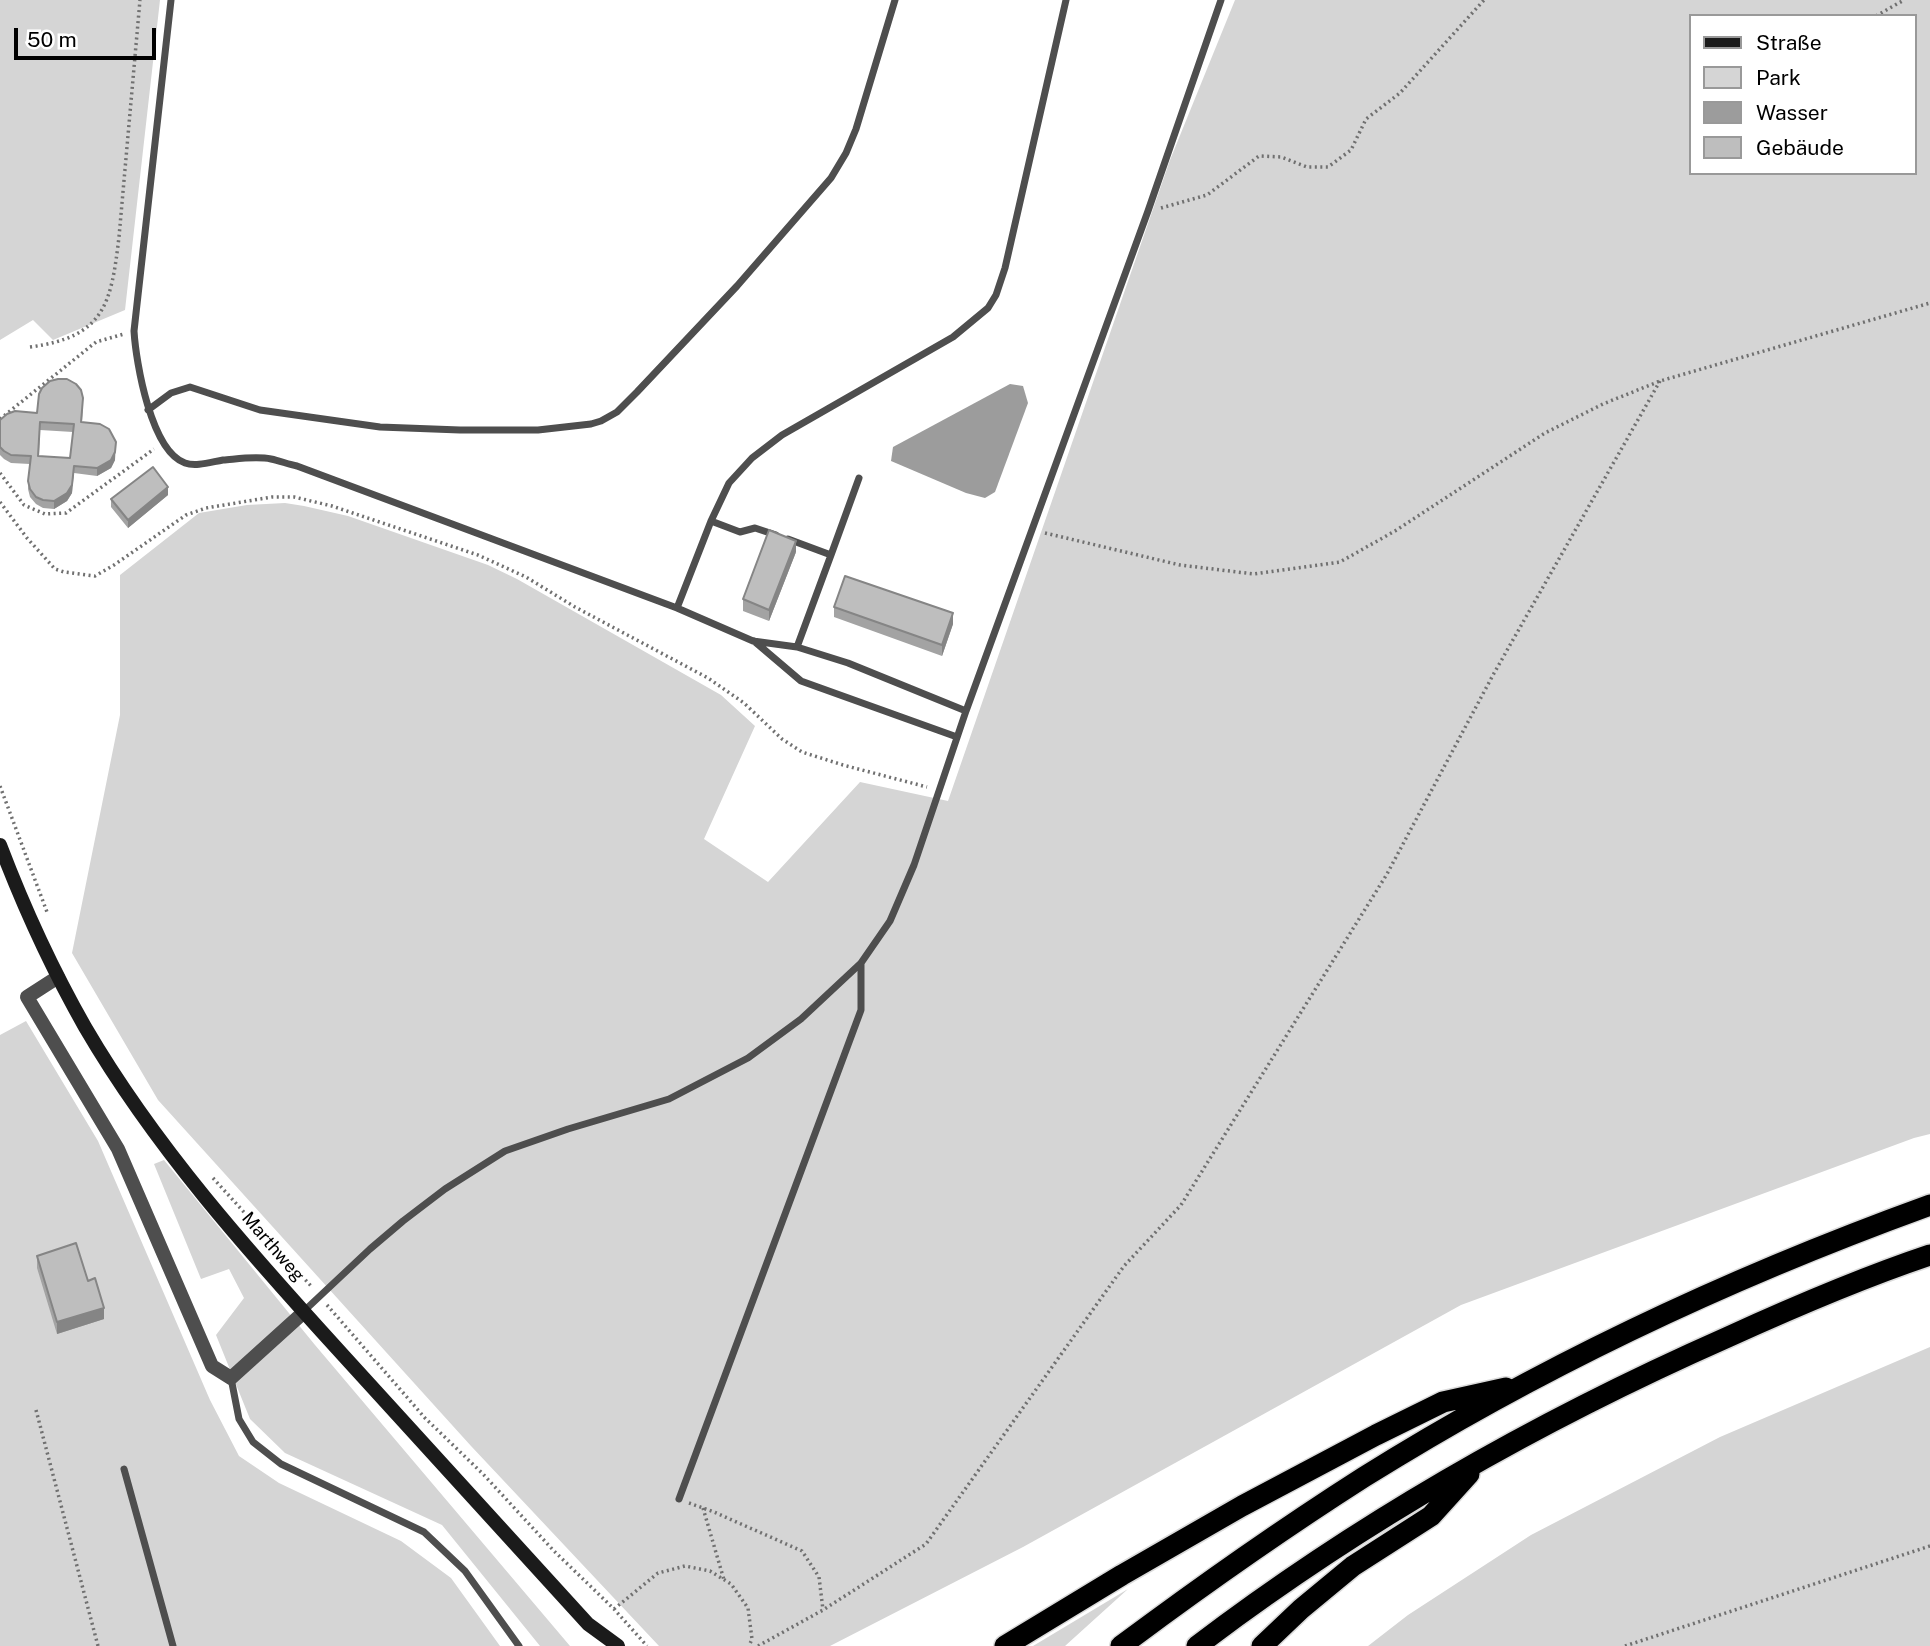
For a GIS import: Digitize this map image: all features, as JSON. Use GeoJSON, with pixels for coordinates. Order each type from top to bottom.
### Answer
{"type":"FeatureCollection","features":[{"type":"Feature","properties":{"kind":"highway"},"geometry":{"type":"LineString","coordinates":[[1121,1646],[1198,1589],[1328,1501],[1412,1449],[1528,1384],[1682,1307],[1869,1227],[1930,1205]]}},
{"type":"Feature","properties":{"kind":"highway"},"geometry":{"type":"LineString","coordinates":[[1196,1646],[1264,1596],[1418,1496],[1580,1407],[1781,1313],[1930,1255]]}},
{"type":"Feature","properties":{"kind":"highway"},"geometry":{"type":"LineString","coordinates":[[1005,1646],[1230,1513],[1376,1435],[1443,1402],[1528,1384]]}},
{"type":"Feature","properties":{"kind":"highway"},"geometry":{"type":"LineString","coordinates":[[1262,1646],[1353,1566],[1431,1516],[1482,1460]]}},
{"type":"Feature","properties":{"kind":"main road","name":"Marthweg"},"geometry":{"type":"LineString","coordinates":[[0,845],[58,977],[87,1029],[160,1141],[225,1222],[304,1312],[588,1624],[618,1646]]}},
{"type":"Feature","properties":{"kind":"main road","name":"Marthweg"},"geometry":{"type":"LineString","coordinates":[[588,1624],[601,1646]]}},
{"type":"Feature","properties":{"kind":"street"},"geometry":{"type":"LineString","coordinates":[[58,977],[27,997],[118,1149],[212,1366],[231,1378],[304,1312]]}},
{"type":"Feature","properties":{"kind":"lane"},"geometry":{"type":"LineString","coordinates":[[171,0],[134,331],[136,362],[148,410],[172,453],[185,463],[269,458],[297,466],[677,608],[753,641],[797,647],[848,663],[966,711]]}},
{"type":"Feature","properties":{"kind":"lane"},"geometry":{"type":"LineString","coordinates":[[148,410],[171,394],[190,387],[260,410],[380,427],[538,430],[601,421],[617,412],[637,392],[737,286],[831,178],[846,153],[856,128],[895,0]]}},
{"type":"Feature","properties":{"kind":"lane"},"geometry":{"type":"LineString","coordinates":[[677,608],[729,483],[752,458],[782,435],[953,337],[988,308],[996,295],[1005,268],[1066,0]]}},
{"type":"Feature","properties":{"kind":"lane"},"geometry":{"type":"LineString","coordinates":[[304,1312],[403,1221],[445,1189],[505,1151],[669,1099],[748,1058],[801,1019],[861,963],[890,921],[914,865],[966,711],[1148,211],[1221,0]]}},
{"type":"Feature","properties":{"kind":"lane"},"geometry":{"type":"LineString","coordinates":[[797,647],[859,478]]}},
{"type":"Feature","properties":{"kind":"lane"},"geometry":{"type":"LineString","coordinates":[[711,521],[740,532],[755,528],[831,555]]}},
{"type":"Feature","properties":{"kind":"lane"},"geometry":{"type":"LineString","coordinates":[[753,641],[801,681],[957,737]]}},
{"type":"Feature","properties":{"kind":"lane"},"geometry":{"type":"LineString","coordinates":[[679,1499],[861,1010],[861,963]]}},
{"type":"Feature","properties":{"kind":"lane"},"geometry":{"type":"LineString","coordinates":[[231,1378],[239,1419],[253,1442],[281,1464],[424,1532],[465,1571],[519,1646]]}},
{"type":"Feature","properties":{"kind":"lane"},"geometry":{"type":"LineString","coordinates":[[124,1469],[173,1646]]}},
{"type":"Feature","properties":{"kind":"path"},"geometry":{"type":"LineString","coordinates":[[30,347],[50,344],[78,332],[96,320],[108,299],[115,272],[140,0]]}},
{"type":"Feature","properties":{"kind":"path"},"geometry":{"type":"LineString","coordinates":[[1148,211],[1207,195],[1259,156],[1281,157],[1307,167],[1328,167],[1351,150],[1366,119],[1400,93],[1484,0]]}},
{"type":"Feature","properties":{"kind":"path"},"geometry":{"type":"LineString","coordinates":[[1880,14],[1904,0]]}},
{"type":"Feature","properties":{"kind":"path"},"geometry":{"type":"LineString","coordinates":[[1031,530],[1180,565],[1242,572],[1254,573],[1340,562],[1395,531],[1545,433],[1602,404],[1660,381],[1930,303]]}},
{"type":"Feature","properties":{"kind":"path"},"geometry":{"type":"LineString","coordinates":[[0,419],[96,342],[134,331]]}},
{"type":"Feature","properties":{"kind":"path"},"geometry":{"type":"LineString","coordinates":[[758,1646],[822,1610],[926,1545],[1124,1266],[1181,1205],[1387,874],[1493,675],[1660,381]]}},
{"type":"Feature","properties":{"kind":"path"},"geometry":{"type":"LineString","coordinates":[[0,473],[24,505],[45,514],[66,513],[164,441]]}},
{"type":"Feature","properties":{"kind":"path"},"geometry":{"type":"LineString","coordinates":[[0,502],[55,569],[95,576],[186,515],[206,508],[272,497],[294,497],[332,506],[478,555],[526,578],[708,678],[744,703],[782,739],[802,752],[938,790]]}},
{"type":"Feature","properties":{"kind":"path"},"geometry":{"type":"LineString","coordinates":[[0,786],[48,915]]}},
{"type":"Feature","properties":{"kind":"path"},"geometry":{"type":"LineString","coordinates":[[213,1178],[425,1418],[483,1474],[647,1646]]}},
{"type":"Feature","properties":{"kind":"path"},"geometry":{"type":"LineString","coordinates":[[36,1410],[98,1646]]}},
{"type":"Feature","properties":{"kind":"path"},"geometry":{"type":"LineString","coordinates":[[679,1499],[802,1551],[819,1577],[822,1610]]}},
{"type":"Feature","properties":{"kind":"path"},"geometry":{"type":"LineString","coordinates":[[703,1508],[724,1580]]}},
{"type":"Feature","properties":{"kind":"path"},"geometry":{"type":"LineString","coordinates":[[1625,1646],[1930,1546]]}},
{"type":"Feature","properties":{"kind":"path"},"geometry":{"type":"LineString","coordinates":[[614,1609],[657,1573],[685,1566],[710,1571],[731,1584],[748,1608],[752,1639],[749,1646]]}},
{"type":"Feature","properties":{"kind":"green space"},"geometry":{"type":"Polygon","coordinates":[[[0,0],[160,0],[125,310],[53,340],[33,320],[0,340],[0,0]]]}},
{"type":"Feature","properties":{"kind":"green space"},"geometry":{"type":"Polygon","coordinates":[[[1235,0],[1930,0],[1930,1134],[1461,1305],[1023,1547],[830,1646],[659,1646],[471,1446],[158,1100],[72,953],[120,715],[120,575],[199,513],[247,505],[285,503],[348,516],[488,565],[721,695],[755,726],[704,839],[768,882],[860,782],[948,801],[1170,160],[1235,0]]]}},
{"type":"Feature","properties":{"kind":"green space"},"geometry":{"type":"Polygon","coordinates":[[[26,1021],[98,1141],[210,1400],[239,1456],[279,1483],[401,1541],[451,1578],[500,1646],[0,1646],[0,1035],[26,1021]]]}},
{"type":"Feature","properties":{"kind":"green space"},"geometry":{"type":"Polygon","coordinates":[[[164,1160],[315,1345],[570,1646],[540,1646],[442,1525],[285,1453],[250,1419],[216,1335],[244,1298],[229,1269],[201,1279],[154,1164],[164,1160]]]}},
{"type":"Feature","properties":{"kind":"green space"},"geometry":{"type":"Polygon","coordinates":[[[1930,1347],[1930,1646],[1368,1646],[1408,1615],[1531,1535],[1720,1437],[1930,1347]]]}},
{"type":"Feature","properties":{"kind":"green space"},"geometry":{"type":"Polygon","coordinates":[[[1128,1589],[1065,1646],[1033,1646],[1128,1589]]]}},
{"type":"Feature","properties":{"kind":"water"},"geometry":{"type":"Polygon","coordinates":[[[1010,384],[1023,386],[1028,403],[995,492],[985,498],[966,493],[891,461],[893,447],[1010,384]]]}},
{"type":"Feature","properties":{"kind":"building"},"geometry":{"type":"Polygon","coordinates":[[[67,379],[76,384],[83,398],[81,422],[100,424],[109,429],[116,442],[111,460],[97,468],[74,466],[72,485],[67,493],[54,501],[36,497],[30,489],[28,481],[31,456],[11,455],[0,447],[0,420],[15,411],[37,413],[39,394],[50,381],[67,379]],[[40,422],[38,456],[70,458],[74,424],[40,422]]]}},
{"type":"Feature","properties":{"kind":"building"},"geometry":{"type":"Polygon","coordinates":[[[153,467],[168,487],[128,520],[111,499],[153,467]]]}},
{"type":"Feature","properties":{"kind":"building"},"geometry":{"type":"Polygon","coordinates":[[[769,530],[796,541],[769,610],[743,599],[769,530]]]}},
{"type":"Feature","properties":{"kind":"building"},"geometry":{"type":"Polygon","coordinates":[[[845,576],[953,613],[942,645],[834,607],[845,576]]]}},
{"type":"Feature","properties":{"kind":"building"},"geometry":{"type":"Polygon","coordinates":[[[76,1243],[88,1281],[95,1278],[104,1308],[57,1322],[37,1256],[76,1243]]]}}]}
